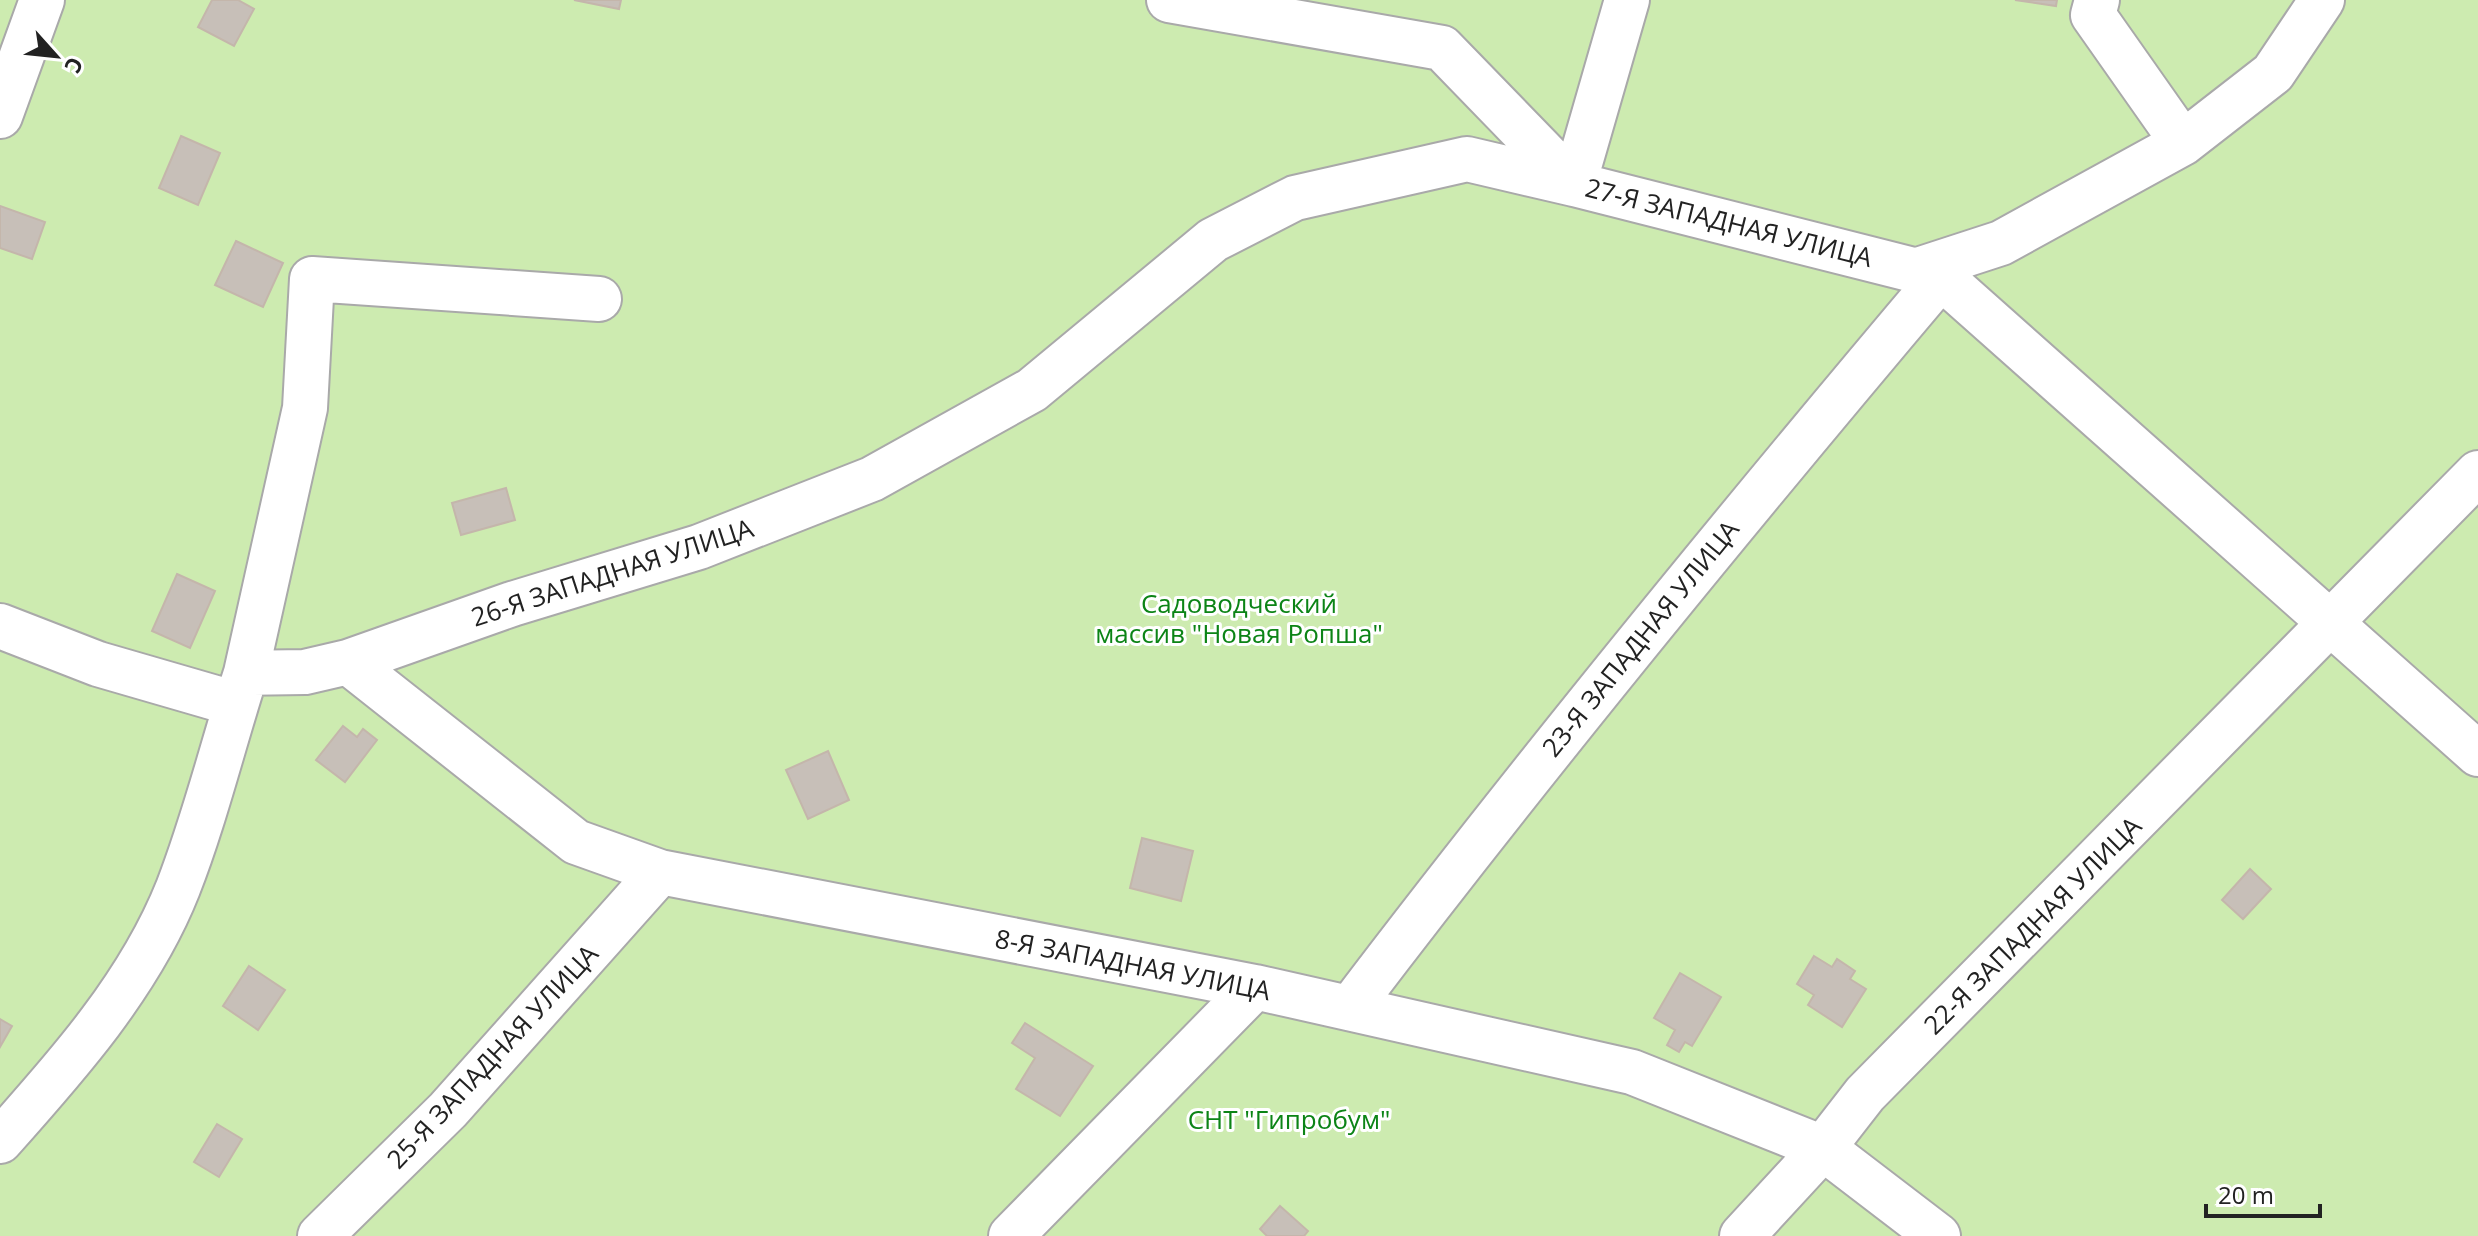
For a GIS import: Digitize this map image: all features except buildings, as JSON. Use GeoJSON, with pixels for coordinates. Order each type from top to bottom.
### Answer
{"type":"FeatureCollection","features":[{"type":"Feature","properties":{"kind":"street"},"geometry":{"type":"LineString","coordinates":[[0,116],[42,0]]}},
{"type":"Feature","properties":{"kind":"street","name":"27-Я ЗАПАДНАЯ УЛИЦА"},"geometry":{"type":"LineString","coordinates":[[1169,0],[1235,6],[1442,48],[1574,184],[1930,273]]}},
{"type":"Feature","properties":{"kind":"street"},"geometry":{"type":"LineString","coordinates":[[1574,184],[1627,0]]}},
{"type":"Feature","properties":{"kind":"street"},"geometry":{"type":"LineString","coordinates":[[2097,0],[2093,15],[2183,143]]}},
{"type":"Feature","properties":{"kind":"street"},"geometry":{"type":"LineString","coordinates":[[2322,0],[2273,73],[2183,143],[2001,243],[1930,273],[2331,621],[2478,754]]}},
{"type":"Feature","properties":{"kind":"street","name":"26-Я ЗАПАДНАЯ УЛИЦА"},"geometry":{"type":"LineString","coordinates":[[0,626],[98,664],[241,689],[348,662],[512,604],[699,547],[872,479],[1032,390],[1213,240],[1295,198],[1467,159],[1574,184]]}},
{"type":"Feature","properties":{"kind":"street","name":"23-Я ЗАПАДНАЯ УЛИЦА"},"geometry":{"type":"LineString","coordinates":[[1350,1008],[1491,822],[1930,273]]}},
{"type":"Feature","properties":{"kind":"street"},"geometry":{"type":"LineString","coordinates":[[0,1141],[58,1076],[135,972],[177,889],[241,689],[305,408],[312,279],[553,293],[599,299]]}},
{"type":"Feature","properties":{"kind":"street","name":"22-Я ЗАПАДНАЯ УЛИЦА"},"geometry":{"type":"LineString","coordinates":[[1742,1236],[1823,1148],[1865,1094],[2478,473]]}},
{"type":"Feature","properties":{"kind":"street","name":"8-Я ЗАПАДНАЯ УЛИЦА"},"geometry":{"type":"LineString","coordinates":[[348,662],[576,842],[660,872],[1255,987],[1632,1072],[1823,1148],[1938,1236]]}},
{"type":"Feature","properties":{"kind":"street","name":"25-Я ЗАПАДНАЯ УЛИЦА"},"geometry":{"type":"LineString","coordinates":[[320,1236],[448,1110],[660,872]]}},
{"type":"Feature","properties":{"kind":"street"},"geometry":{"type":"LineString","coordinates":[[1011,1236],[1255,987]]}},
{"type":"Feature","properties":{"kind":"green space","name":"Садоводческий массив \"Новая Ропша\""},"geometry":{"type":"Polygon","coordinates":[[[0,0],[2478,0],[2478,1236],[0,1236],[0,0]]]}},
{"type":"Feature","properties":{"kind":"park label","name":"СНТ \"Гипробум\""},"geometry":{"type":"Point","coordinates":[1289,1119]}}]}
